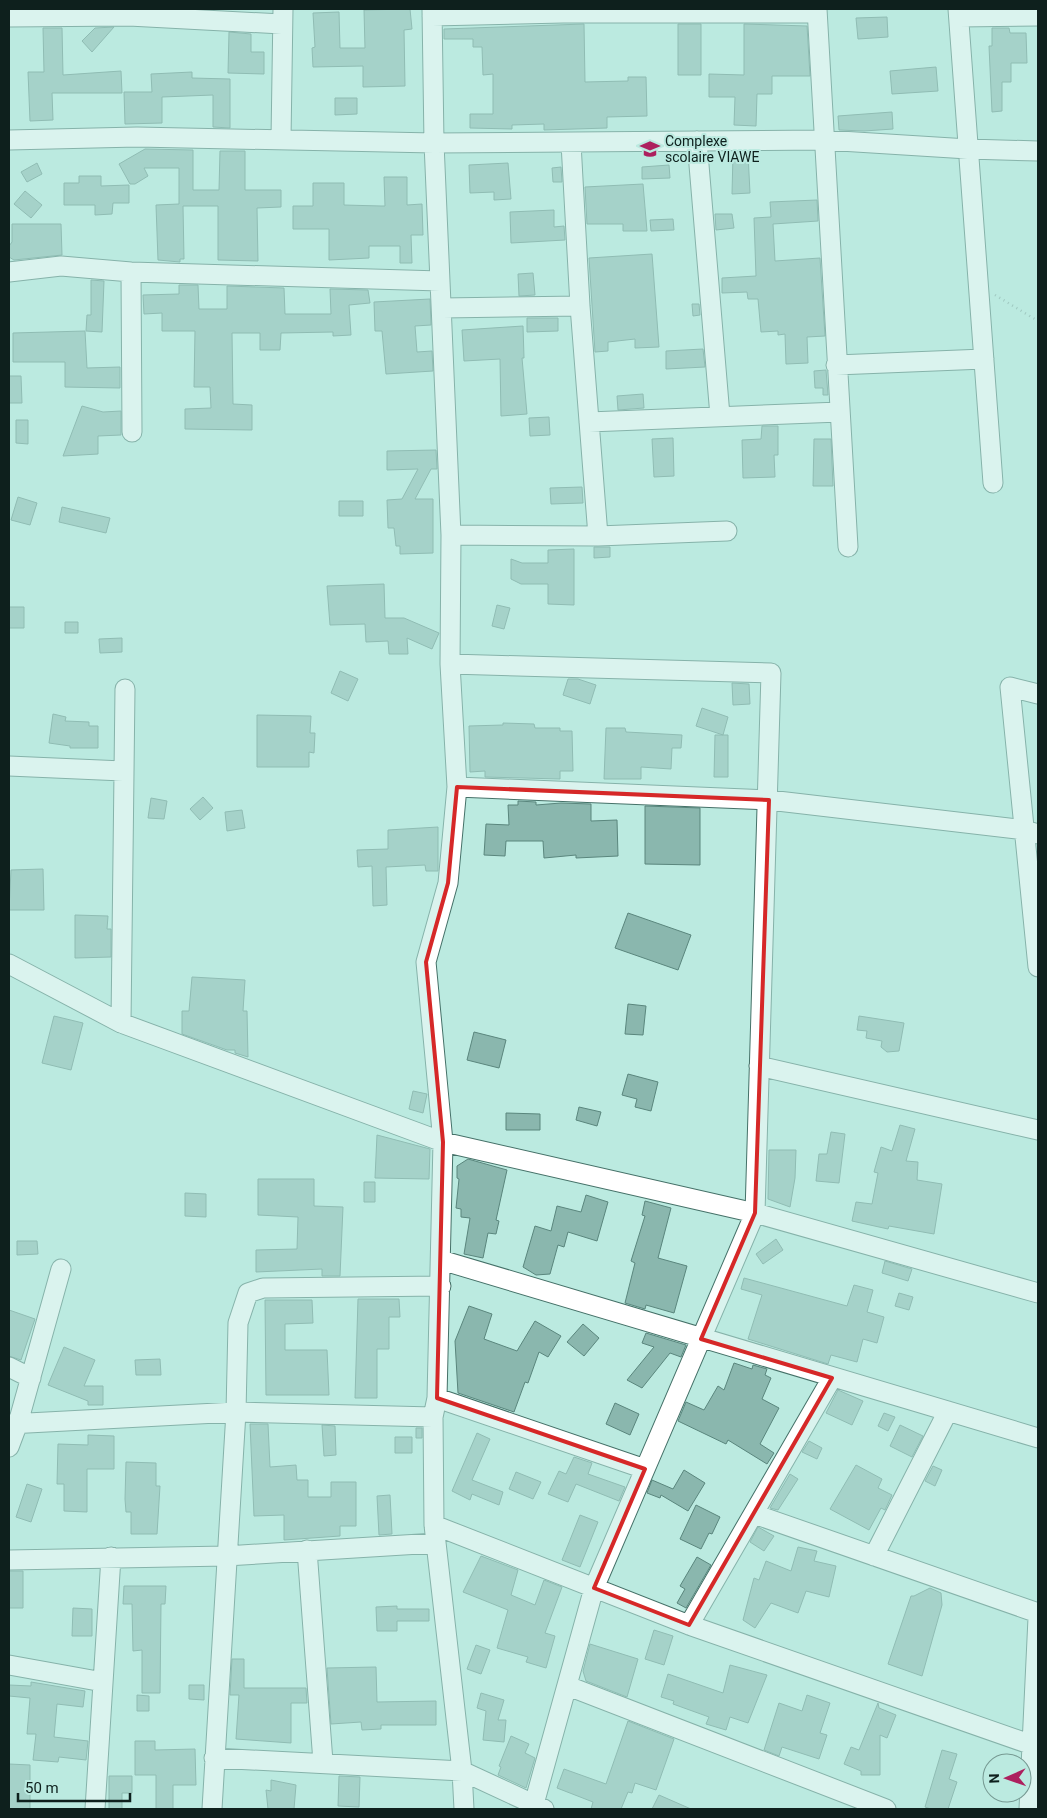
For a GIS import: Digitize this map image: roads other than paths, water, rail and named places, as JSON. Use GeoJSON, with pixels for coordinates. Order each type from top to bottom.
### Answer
{"type":"FeatureCollection","features":[{"type":"Feature","properties":{"kind":"street"},"geometry":{"type":"LineString","coordinates":[[464,1809],[462,1771],[435,1534],[433,1417],[437,1398],[443,1142],[426,962],[448,883],[456,788],[450,664],[452,535],[434,143],[432,12],[817,11],[848,547]]}},
{"type":"Feature","properties":{"kind":"street"},"geometry":{"type":"LineString","coordinates":[[993,482],[959,13],[1038,16]]}},
{"type":"Feature","properties":{"kind":"street"},"geometry":{"type":"LineString","coordinates":[[9,17],[282,16],[281,138]]}},
{"type":"Feature","properties":{"kind":"street"},"geometry":{"type":"LineString","coordinates":[[9,140],[137,137],[281,138],[434,143],[571,143],[824,140],[968,149],[1038,151]]}},
{"type":"Feature","properties":{"kind":"street"},"geometry":{"type":"LineString","coordinates":[[697,141],[720,416]]}},
{"type":"Feature","properties":{"kind":"street"},"geometry":{"type":"LineString","coordinates":[[571,143],[580,306],[598,536]]}},
{"type":"Feature","properties":{"kind":"street"},"geometry":{"type":"LineString","coordinates":[[9,272],[61,266],[131,272],[440,281]]}},
{"type":"Feature","properties":{"kind":"street"},"geometry":{"type":"LineString","coordinates":[[131,272],[132,432]]}},
{"type":"Feature","properties":{"kind":"street"},"geometry":{"type":"LineString","coordinates":[[442,308],[580,306]]}},
{"type":"Feature","properties":{"kind":"street"},"geometry":{"type":"LineString","coordinates":[[836,365],[984,359]]}},
{"type":"Feature","properties":{"kind":"street"},"geometry":{"type":"LineString","coordinates":[[589,422],[840,412]]}},
{"type":"Feature","properties":{"kind":"street"},"geometry":{"type":"LineString","coordinates":[[452,535],[598,536],[727,531]]}},
{"type":"Feature","properties":{"kind":"street"},"geometry":{"type":"LineString","coordinates":[[214,1758],[322,1762],[462,1771],[540,1807],[568,1686],[594,1588],[755,1213],[769,800],[771,673],[450,664]]}},
{"type":"Feature","properties":{"kind":"street"},"geometry":{"type":"LineString","coordinates":[[1038,694],[1010,687],[1032,832],[1038,967]]}},
{"type":"Feature","properties":{"kind":"street"},"geometry":{"type":"LineString","coordinates":[[121,1023],[125,689]]}},
{"type":"Feature","properties":{"kind":"street"},"geometry":{"type":"LineString","coordinates":[[9,766],[123,771]]}},
{"type":"Feature","properties":{"kind":"street"},"geometry":{"type":"LineString","coordinates":[[456,788],[769,800],[1032,832]]}},
{"type":"Feature","properties":{"kind":"street"},"geometry":{"type":"LineString","coordinates":[[9,964],[121,1023],[443,1142],[755,1213],[1038,1293]]}},
{"type":"Feature","properties":{"kind":"street"},"geometry":{"type":"LineString","coordinates":[[759,1066],[1038,1130]]}},
{"type":"Feature","properties":{"kind":"street"},"geometry":{"type":"LineString","coordinates":[[441,1260],[1038,1438]]}},
{"type":"Feature","properties":{"kind":"street"},"geometry":{"type":"LineString","coordinates":[[9,1447],[13,1424],[31,1378],[61,1269]]}},
{"type":"Feature","properties":{"kind":"street"},"geometry":{"type":"LineString","coordinates":[[212,1809],[236,1412],[238,1323],[248,1293],[263,1288],[441,1286]]}},
{"type":"Feature","properties":{"kind":"street"},"geometry":{"type":"LineString","coordinates":[[9,1367],[31,1378]]}},
{"type":"Feature","properties":{"kind":"street"},"geometry":{"type":"LineString","coordinates":[[689,1625],[832,1378]]}},
{"type":"Feature","properties":{"kind":"street"},"geometry":{"type":"LineString","coordinates":[[437,1398],[645,1469]]}},
{"type":"Feature","properties":{"kind":"street"},"geometry":{"type":"LineString","coordinates":[[874,1556],[948,1411]]}},
{"type":"Feature","properties":{"kind":"street"},"geometry":{"type":"LineString","coordinates":[[13,1424],[236,1412],[433,1417]]}},
{"type":"Feature","properties":{"kind":"street"},"geometry":{"type":"LineString","coordinates":[[754,1514],[1038,1613]]}},
{"type":"Feature","properties":{"kind":"street"},"geometry":{"type":"LineString","coordinates":[[9,1560],[226,1556],[307,1550],[435,1534],[594,1588],[689,1625],[1035,1745]]}},
{"type":"Feature","properties":{"kind":"street"},"geometry":{"type":"LineString","coordinates":[[307,1550],[322,1762]]}},
{"type":"Feature","properties":{"kind":"street"},"geometry":{"type":"LineString","coordinates":[[95,1809],[111,1557]]}},
{"type":"Feature","properties":{"kind":"street"},"geometry":{"type":"LineString","coordinates":[[1029,1809],[1035,1745],[1038,1618]]}},
{"type":"Feature","properties":{"kind":"street"},"geometry":{"type":"LineString","coordinates":[[9,1665],[103,1682]]}},
{"type":"Feature","properties":{"kind":"street"},"geometry":{"type":"LineString","coordinates":[[568,1686],[886,1809]]}},
{"type":"Feature","properties":{"kind":"place","name":"Complexe scolaire VIAWE"},"geometry":{"type":"Point","coordinates":[650,149]}}]}
